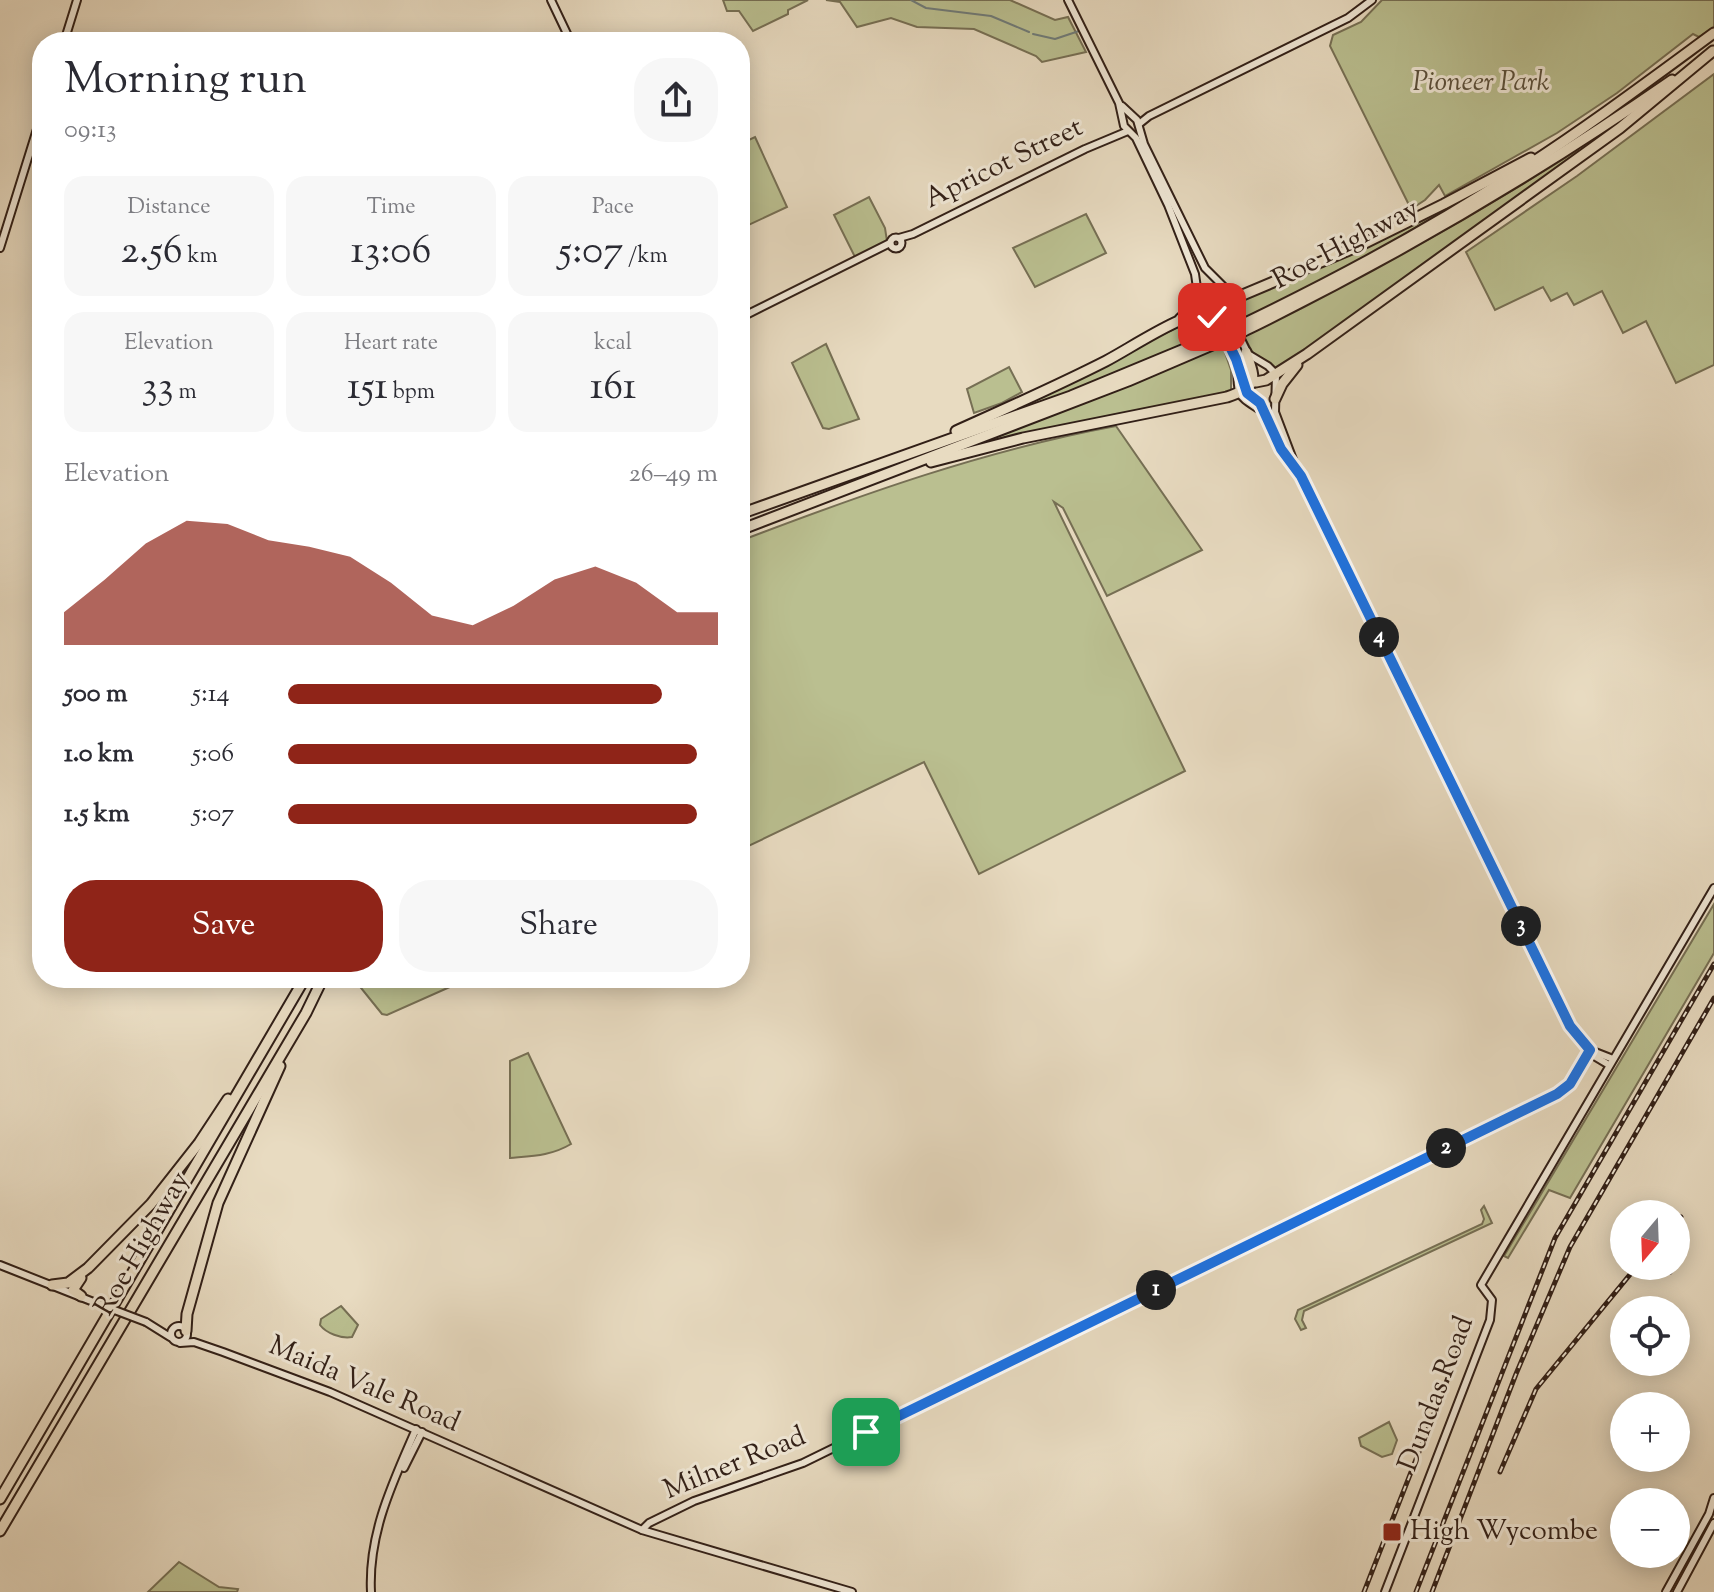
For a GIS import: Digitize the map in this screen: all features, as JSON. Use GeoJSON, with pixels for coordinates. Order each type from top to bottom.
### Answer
{"type":"FeatureCollection","features":[{"type":"Feature","properties":{"kind":"highway","name":"Roe Highway"},"geometry":{"type":"LineString","coordinates":[[750,526],[1128,381],[1375,257],[1469,203],[1566,140],[1714,33]]}},
{"type":"Feature","properties":{"kind":"highway","name":"Roe Highway"},"geometry":{"type":"LineString","coordinates":[[1239,325],[1350,278],[1474,209],[1714,51]]}},
{"type":"Feature","properties":{"kind":"highway"},"geometry":{"type":"LineString","coordinates":[[1253,382],[1264,381],[1307,354],[1628,123],[1714,51]]}},
{"type":"Feature","properties":{"kind":"highway"},"geometry":{"type":"LineString","coordinates":[[1219,336],[1220,311],[1229,296],[1246,294],[1402,225],[1566,140]]}},
{"type":"Feature","properties":{"kind":"highway"},"geometry":{"type":"LineString","coordinates":[[1172,325],[1189,311],[1198,293]]}},
{"type":"Feature","properties":{"kind":"highway"},"geometry":{"type":"LineString","coordinates":[[902,456],[1045,391],[1172,325],[1204,313],[1220,311],[1239,325]]}},
{"type":"Feature","properties":{"kind":"highway","name":"Roe Highway"},"geometry":{"type":"LineString","coordinates":[[750,510],[1123,376],[1219,336]]}},
{"type":"Feature","properties":{"kind":"highway"},"geometry":{"type":"LineString","coordinates":[[893,471],[1023,438],[1242,395],[1253,382],[1254,372],[1246,352]]}},
{"type":"Feature","properties":{"kind":"highway"},"geometry":{"type":"LineString","coordinates":[[1275,399],[1282,384],[1307,354]]}},
{"type":"Feature","properties":{"kind":"highway"},"geometry":{"type":"LineString","coordinates":[[1241,370],[1253,382]]}},
{"type":"Feature","properties":{"kind":"highway","name":"Roe Highway"},"geometry":{"type":"LineString","coordinates":[[0,1498],[299,988]]}},
{"type":"Feature","properties":{"kind":"highway","name":"Roe Highway"},"geometry":{"type":"LineString","coordinates":[[0,1531],[318,988]]}},
{"type":"Feature","properties":{"kind":"highway"},"geometry":{"type":"LineString","coordinates":[[187,1331],[187,1314],[218,1203],[306,1013]]}},
{"type":"Feature","properties":{"kind":"highway"},"geometry":{"type":"LineString","coordinates":[[81,1296],[73,1288],[88,1268],[151,1204],[199,1143],[258,1058]]}},
{"type":"Feature","properties":{"kind":"highway"},"geometry":{"type":"LineString","coordinates":[[52,1285],[68,1283],[88,1268]]}},
{"type":"Feature","properties":{"kind":"main road"},"geometry":{"type":"LineString","coordinates":[[67,32],[77,0]]}},
{"type":"Feature","properties":{"kind":"main road"},"geometry":{"type":"LineString","coordinates":[[551,0],[566,32]]}},
{"type":"Feature","properties":{"kind":"main road"},"geometry":{"type":"LineString","coordinates":[[1068,0],[1205,268],[1229,296],[1246,352],[1276,374],[1278,422],[1298,473],[1570,1026],[1594,1056],[1611,1062]]}},
{"type":"Feature","properties":{"kind":"main road","name":"Apricot Street"},"geometry":{"type":"LineString","coordinates":[[750,313],[891,245],[892,238],[900,240],[913,234],[1348,18],[1372,0]]}},
{"type":"Feature","properties":{"kind":"main road"},"geometry":{"type":"LineString","coordinates":[[1132,125],[1195,274],[1198,304],[1241,370],[1242,395]]}},
{"type":"Feature","properties":{"kind":"main road"},"geometry":{"type":"LineString","coordinates":[[0,248],[32,145]]}},
{"type":"Feature","properties":{"kind":"main road"},"geometry":{"type":"LineString","coordinates":[[1236,359],[1242,395]]}},
{"type":"Feature","properties":{"kind":"main road"},"geometry":{"type":"LineString","coordinates":[[1242,395],[1260,403],[1281,449],[1298,473]]}},
{"type":"Feature","properties":{"kind":"main road","name":"Dundas Road"},"geometry":{"type":"LineString","coordinates":[[1385,1592],[1490,1320],[1492,1300],[1481,1285],[1714,888]]}},
{"type":"Feature","properties":{"kind":"main road","name":"Milner Road"},"geometry":{"type":"LineString","coordinates":[[645,1531],[655,1521],[714,1492],[765,1478],[803,1463],[1557,1094],[1570,1084],[1590,1050]]}},
{"type":"Feature","properties":{"kind":"main road"},"geometry":{"type":"LineString","coordinates":[[0,1265],[154,1325],[181,1326],[187,1331],[185,1340],[180,1343],[172,1340],[154,1325]]}},
{"type":"Feature","properties":{"kind":"main road"},"geometry":{"type":"LineString","coordinates":[[172,1340],[171,1332],[176,1326]]}},
{"type":"Feature","properties":{"kind":"main road","name":"Maida Vale Road"},"geometry":{"type":"LineString","coordinates":[[187,1331],[223,1352]]}},
{"type":"Feature","properties":{"kind":"main road","name":"Maida Vale Road"},"geometry":{"type":"LineString","coordinates":[[180,1343],[194,1342],[330,1392],[509,1468],[645,1531],[852,1592]]}},
{"type":"Feature","properties":{"kind":"main road"},"geometry":{"type":"LineString","coordinates":[[373,1592],[371,1560],[377,1525],[419,1431]]}},
{"type":"Feature","properties":{"kind":"main road"},"geometry":{"type":"LineString","coordinates":[[1666,1592],[1709,1514],[1714,1498]]}},
{"type":"Feature","properties":{"kind":"main road"},"geometry":{"type":"LineString","coordinates":[[1677,1592],[1714,1523]]}},
{"type":"Feature","properties":{"kind":"green space"},"geometry":{"type":"Polygon","coordinates":[[[723,0],[808,0],[753,31],[739,11],[727,11],[723,0]]]}},
{"type":"Feature","properties":{"kind":"green space"},"geometry":{"type":"Polygon","coordinates":[[[826,0],[1010,0],[1055,20],[1068,17],[1086,52],[1042,62],[1036,56],[974,29],[917,27],[891,18],[857,27],[840,2],[826,0]]]}},
{"type":"Feature","properties":{"kind":"green space","name":"Pioneer Park"},"geometry":{"type":"Polygon","coordinates":[[[1382,0],[1714,0],[1714,27],[1699,37],[1693,34],[1617,93],[1557,133],[1445,196],[1439,185],[1411,209],[1330,46],[1333,35],[1361,22],[1382,0]]]}},
{"type":"Feature","properties":{"kind":"green space"},"geometry":{"type":"Polygon","coordinates":[[[1714,74],[1714,365],[1676,383],[1646,321],[1623,333],[1602,291],[1574,305],[1567,293],[1551,301],[1543,287],[1495,310],[1466,252],[1577,176],[1714,74]]]}},
{"type":"Feature","properties":{"kind":"green space"},"geometry":{"type":"Polygon","coordinates":[[[755,137],[787,207],[750,224],[750,139],[755,137]]]}},
{"type":"Feature","properties":{"kind":"green space"},"geometry":{"type":"Polygon","coordinates":[[[1578,150],[1582,155],[1278,370],[1253,353],[1243,335],[1414,248],[1578,150]]]}},
{"type":"Feature","properties":{"kind":"green space"},"geometry":{"type":"Polygon","coordinates":[[[1492,183],[1357,262],[1237,323],[1234,309],[1242,300],[1492,183]]]}},
{"type":"Feature","properties":{"kind":"green space"},"geometry":{"type":"Polygon","coordinates":[[[869,197],[885,228],[887,241],[855,257],[834,215],[869,197]]]}},
{"type":"Feature","properties":{"kind":"green space"},"geometry":{"type":"Polygon","coordinates":[[[1086,214],[1106,253],[1035,287],[1013,248],[1086,214]]]}},
{"type":"Feature","properties":{"kind":"green space"},"geometry":{"type":"Polygon","coordinates":[[[1197,318],[1216,331],[1166,355],[933,443],[1197,318]]]}},
{"type":"Feature","properties":{"kind":"green space"},"geometry":{"type":"Polygon","coordinates":[[[826,344],[859,419],[829,429],[823,428],[792,363],[826,344]]]}},
{"type":"Feature","properties":{"kind":"green space"},"geometry":{"type":"Polygon","coordinates":[[[1222,344],[1231,370],[1231,392],[923,461],[1138,382],[1222,344]]]}},
{"type":"Feature","properties":{"kind":"green space"},"geometry":{"type":"Polygon","coordinates":[[[1009,367],[1022,392],[974,413],[967,389],[1009,367]]]}},
{"type":"Feature","properties":{"kind":"green space"},"geometry":{"type":"Polygon","coordinates":[[[1116,426],[1202,550],[1107,596],[1063,508],[1054,502],[1185,771],[979,874],[924,762],[750,845],[750,537],[925,475],[1116,426]]]}},
{"type":"Feature","properties":{"kind":"green space"},"geometry":{"type":"Polygon","coordinates":[[[1714,904],[1714,953],[1570,1198],[1549,1190],[1508,1258],[1504,1256],[1714,904]]]}},
{"type":"Feature","properties":{"kind":"green space"},"geometry":{"type":"Polygon","coordinates":[[[361,988],[448,988],[387,1015],[382,1014],[361,988]]]}},
{"type":"Feature","properties":{"kind":"green space"},"geometry":{"type":"Polygon","coordinates":[[[528,1053],[571,1144],[549,1153],[510,1158],[510,1061],[528,1053]]]}},
{"type":"Feature","properties":{"kind":"green space"},"geometry":{"type":"Polygon","coordinates":[[[1484,1206],[1492,1223],[1304,1311],[1302,1320],[1306,1328],[1301,1330],[1295,1319],[1298,1310],[1482,1224],[1481,1210],[1484,1206]]]}},
{"type":"Feature","properties":{"kind":"green space"},"geometry":{"type":"Polygon","coordinates":[[[341,1306],[358,1325],[352,1337],[334,1335],[320,1325],[321,1319],[341,1306]]]}},
{"type":"Feature","properties":{"kind":"green space"},"geometry":{"type":"Polygon","coordinates":[[[1389,1422],[1397,1440],[1392,1454],[1382,1457],[1361,1446],[1359,1438],[1389,1422]]]}},
{"type":"Feature","properties":{"kind":"green space"},"geometry":{"type":"Polygon","coordinates":[[[179,1562],[219,1587],[238,1589],[237,1592],[148,1592],[179,1562]]]}},
{"type":"Feature","properties":{"kind":"waterway"},"geometry":{"type":"LineString","coordinates":[[911,0],[926,8],[991,16],[1029,32]]}},
{"type":"Feature","properties":{"kind":"waterway"},"geometry":{"type":"LineString","coordinates":[[1033,34],[1055,39],[1079,31]]}},
{"type":"Feature","properties":{"kind":"railway"},"geometry":{"type":"LineString","coordinates":[[1416,1592],[1555,1238],[1714,964]]}},
{"type":"Feature","properties":{"kind":"railway"},"geometry":{"type":"LineString","coordinates":[[1432,1592],[1516,1374],[1570,1247],[1714,998]]}},
{"type":"Feature","properties":{"kind":"railway"},"geometry":{"type":"LineString","coordinates":[[1500,1472],[1536,1389],[1626,1280]]}},
{"type":"Feature","properties":{"kind":"railway"},"geometry":{"type":"LineString","coordinates":[[1364,1592],[1466,1332]]}},
{"type":"Feature","properties":{"kind":"place","name":"High Wycombe"},"geometry":{"type":"Point","coordinates":[1392,1532]}},
{"type":"Feature","properties":{"kind":"route"},"geometry":{"type":"LineString","coordinates":[[866,1432],[1565,1090],[1590,1050],[1580,1042],[1570,1026],[1301,476],[1281,449],[1263,407],[1247,393],[1245,379],[1236,359],[1212,317]]}}]}
